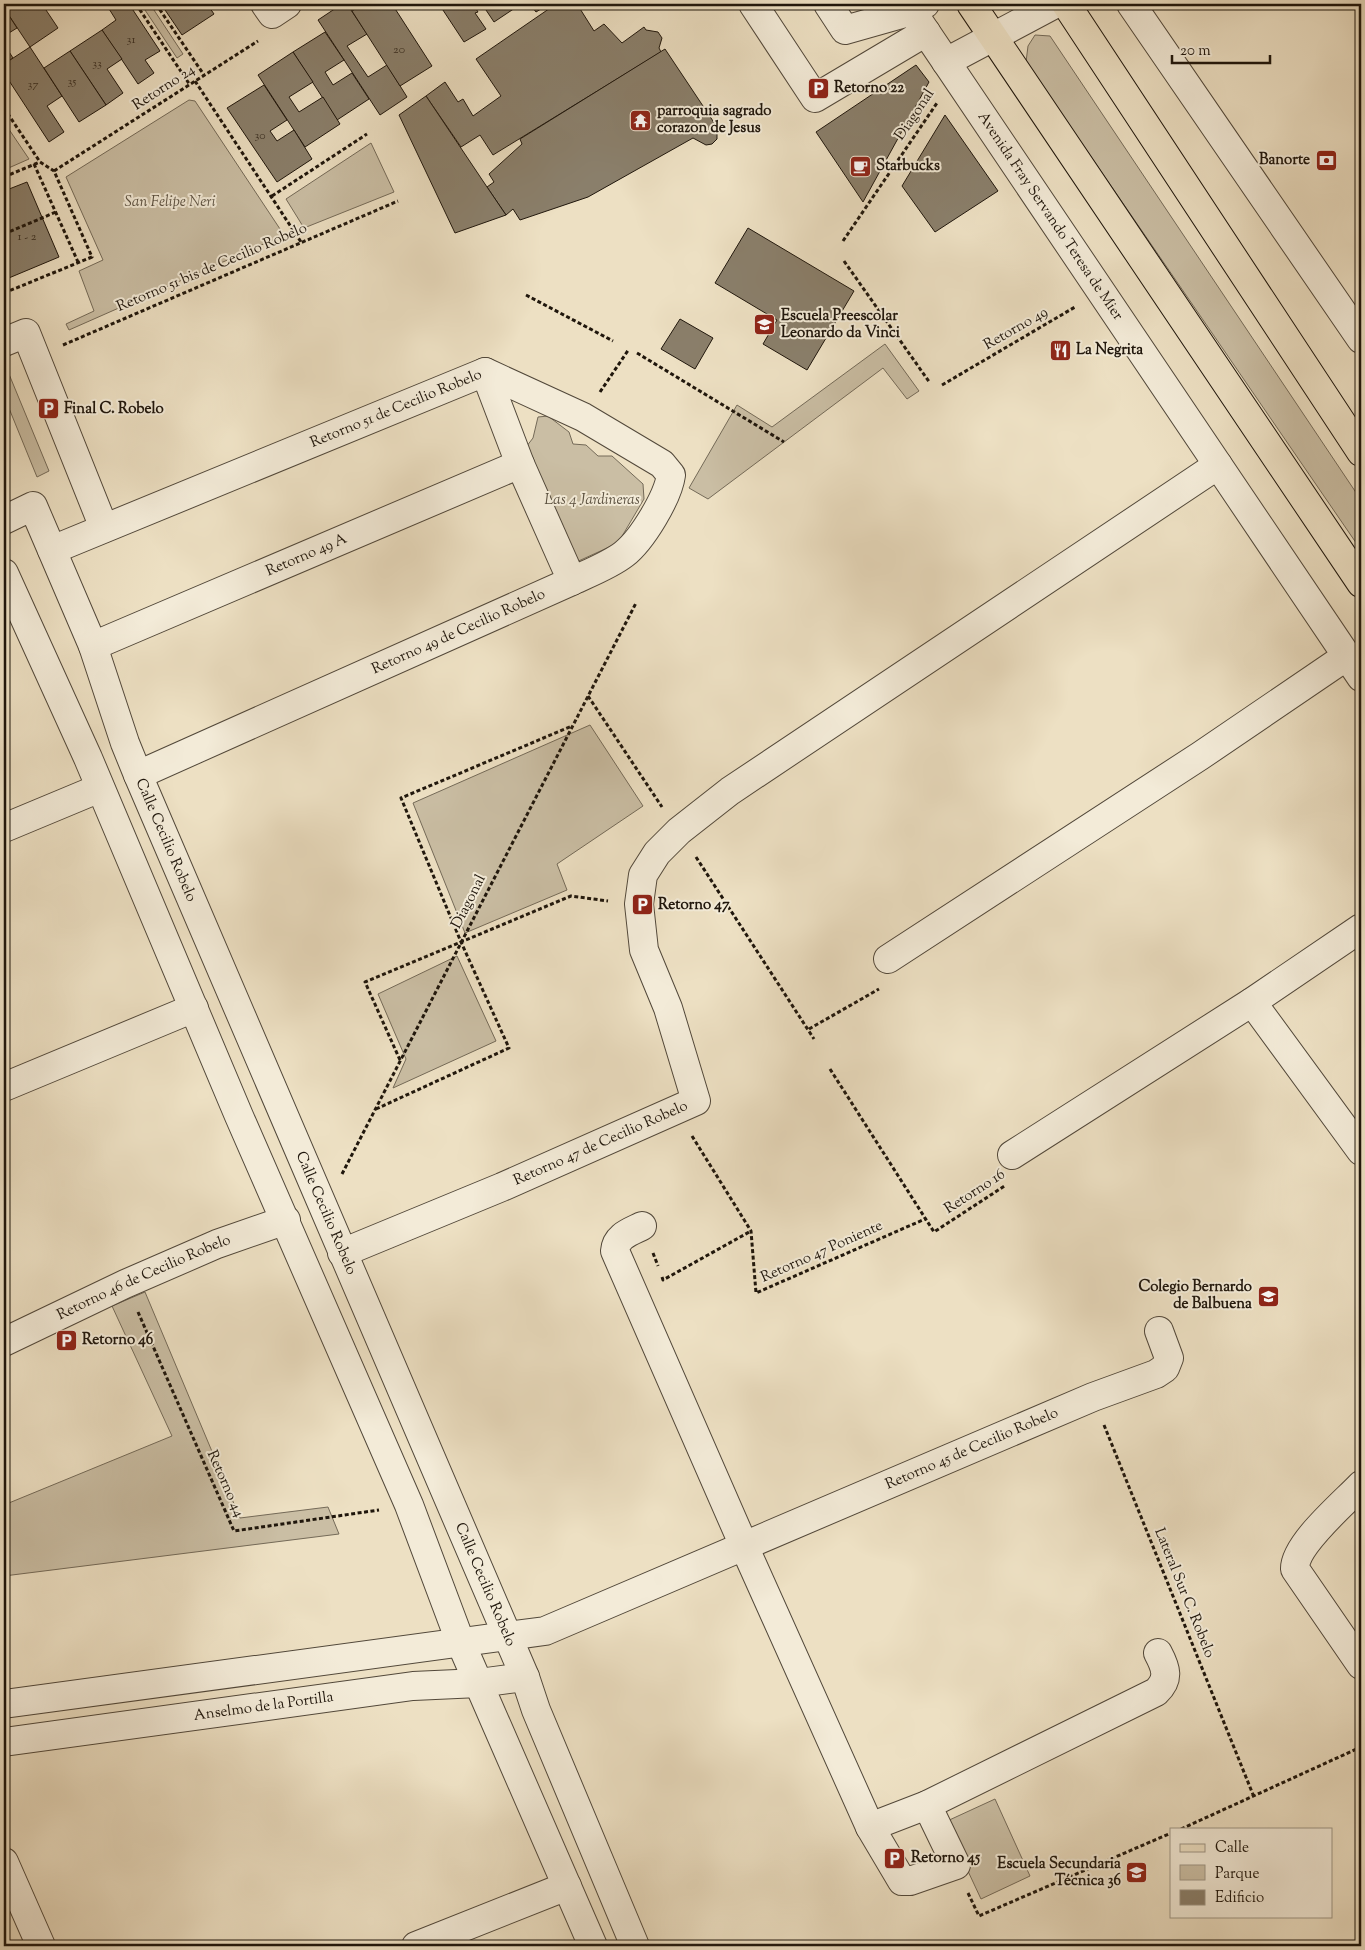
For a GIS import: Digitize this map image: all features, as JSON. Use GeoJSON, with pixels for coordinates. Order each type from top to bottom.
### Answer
{"type":"FeatureCollection","features":[{"type":"Feature","properties":{"kind":"main road"},"geometry":{"type":"LineString","coordinates":[[970,4],[1361,583]]}},
{"type":"Feature","properties":{"kind":"main road"},"geometry":{"type":"LineString","coordinates":[[1066,4],[1361,452]]}},
{"type":"Feature","properties":{"kind":"street"},"geometry":{"type":"LineString","coordinates":[[753,4],[814,98],[868,65],[917,13]]}},
{"type":"Feature","properties":{"kind":"street"},"geometry":{"type":"LineString","coordinates":[[828,4],[868,65]]}},
{"type":"Feature","properties":{"kind":"street"},"geometry":{"type":"LineString","coordinates":[[951,69],[993,37],[1055,4]]}},
{"type":"Feature","properties":{"kind":"street"},"geometry":{"type":"LineString","coordinates":[[1131,4],[1361,339]]}},
{"type":"Feature","properties":{"kind":"street"},"geometry":{"type":"LineString","coordinates":[[845,30],[917,13]]}},
{"type":"Feature","properties":{"kind":"street","name":"Avenida Fray Servando Teresa de Mier"},"geometry":{"type":"LineString","coordinates":[[917,13],[951,69],[1354,667]]}},
{"type":"Feature","properties":{"kind":"street"},"geometry":{"type":"LineString","coordinates":[[4,342],[26,334],[104,528]]}},
{"type":"Feature","properties":{"kind":"street"},"geometry":{"type":"LineString","coordinates":[[485,372],[520,464],[572,581]]}},
{"type":"Feature","properties":{"kind":"street","name":"Retorno 51 de Cecilio Robelo"},"geometry":{"type":"LineString","coordinates":[[52,550],[485,372],[583,417],[662,464],[671,475],[670,487],[634,544],[623,555],[572,581]]}},
{"type":"Feature","properties":{"kind":"street","name":"Retorno 49 A"},"geometry":{"type":"LineString","coordinates":[[93,646],[520,464]]}},
{"type":"Feature","properties":{"kind":"street"},"geometry":{"type":"LineString","coordinates":[[679,831],[730,791],[1218,465]]}},
{"type":"Feature","properties":{"kind":"street","name":"Calle Cecilio Robelo"},"geometry":{"type":"LineString","coordinates":[[4,520],[33,506],[93,646],[125,743],[138,775],[508,1637],[536,1710],[635,1946]]}},
{"type":"Feature","properties":{"kind":"street"},"geometry":{"type":"LineString","coordinates":[[4,573],[100,788],[239,1116],[409,1505],[460,1641],[480,1683],[593,1946]]}},
{"type":"Feature","properties":{"kind":"street","name":"Retorno 49 de Cecilio Robelo"},"geometry":{"type":"LineString","coordinates":[[138,775],[572,581]]}},
{"type":"Feature","properties":{"kind":"street"},"geometry":{"type":"LineString","coordinates":[[888,958],[1192,762],[1354,667]]}},
{"type":"Feature","properties":{"kind":"street"},"geometry":{"type":"LineString","coordinates":[[4,828],[100,788]]}},
{"type":"Feature","properties":{"kind":"street","name":"Retorno 47 de Cecilio Robelo"},"geometry":{"type":"LineString","coordinates":[[342,1253],[502,1187],[696,1101],[668,1008],[644,950],[639,904],[643,874],[657,853],[679,831]]}},
{"type":"Feature","properties":{"kind":"street"},"geometry":{"type":"LineString","coordinates":[[1012,1155],[1252,1002],[1361,928]]}},
{"type":"Feature","properties":{"kind":"street"},"geometry":{"type":"LineString","coordinates":[[1252,1002],[1361,1151]]}},
{"type":"Feature","properties":{"kind":"street"},"geometry":{"type":"LineString","coordinates":[[4,1087],[194,1008]]}},
{"type":"Feature","properties":{"kind":"street"},"geometry":{"type":"LineString","coordinates":[[239,1116],[277,1102]]}},
{"type":"Feature","properties":{"kind":"street","name":"Retorno 46 de Cecilio Robelo"},"geometry":{"type":"LineString","coordinates":[[4,1342],[125,1284],[217,1244],[286,1220]]}},
{"type":"Feature","properties":{"kind":"street"},"geometry":{"type":"LineString","coordinates":[[642,1226],[619,1239],[615,1244],[615,1251],[870,1828],[902,1881],[910,1881],[956,1865],[927,1805]]}},
{"type":"Feature","properties":{"kind":"street","name":"Retorno 45 de Cecilio Robelo"},"geometry":{"type":"LineString","coordinates":[[508,1637],[545,1631],[1093,1397],[1156,1374],[1165,1368],[1169,1358],[1159,1331]]}},
{"type":"Feature","properties":{"kind":"street"},"geometry":{"type":"LineString","coordinates":[[1361,1485],[1302,1547],[1294,1561],[1295,1569],[1361,1665]]}},
{"type":"Feature","properties":{"kind":"street"},"geometry":{"type":"LineString","coordinates":[[4,1704],[460,1641],[508,1637]]}},
{"type":"Feature","properties":{"kind":"street"},"geometry":{"type":"LineString","coordinates":[[870,1828],[927,1805],[1156,1692],[1163,1686],[1166,1676],[1165,1666],[1158,1653]]}},
{"type":"Feature","properties":{"kind":"street","name":"Anselmo de la Portilla"},"geometry":{"type":"LineString","coordinates":[[4,1742],[413,1686],[480,1683],[524,1677]]}},
{"type":"Feature","properties":{"kind":"street"},"geometry":{"type":"LineString","coordinates":[[4,1862],[41,1946]]}},
{"type":"Feature","properties":{"kind":"street"},"geometry":{"type":"LineString","coordinates":[[416,1946],[567,1886]]}},
{"type":"Feature","properties":{"kind":"path"},"geometry":{"type":"LineString","coordinates":[[136,4],[190,85]]}},
{"type":"Feature","properties":{"kind":"path"},"geometry":{"type":"LineString","coordinates":[[156,4],[204,75]]}},
{"type":"Feature","properties":{"kind":"path","name":"Retorno 24"},"geometry":{"type":"LineString","coordinates":[[54,171],[268,35],[275,7]]}},
{"type":"Feature","properties":{"kind":"path","name":"Diagonal"},"geometry":{"type":"LineString","coordinates":[[843,240],[951,69]]}},
{"type":"Feature","properties":{"kind":"path"},"geometry":{"type":"LineString","coordinates":[[195,81],[301,242]]}},
{"type":"Feature","properties":{"kind":"path"},"geometry":{"type":"LineString","coordinates":[[4,108],[40,162],[54,171],[92,256],[4,293]]}},
{"type":"Feature","properties":{"kind":"path"},"geometry":{"type":"LineString","coordinates":[[272,196],[367,134]]}},
{"type":"Feature","properties":{"kind":"path"},"geometry":{"type":"LineString","coordinates":[[4,177],[40,162]]}},
{"type":"Feature","properties":{"kind":"path"},"geometry":{"type":"LineString","coordinates":[[34,164],[78,262]]}},
{"type":"Feature","properties":{"kind":"path","name":"Retorno 51 bis de Cecilio Robelo"},"geometry":{"type":"LineString","coordinates":[[35,357],[398,201]]}},
{"type":"Feature","properties":{"kind":"path"},"geometry":{"type":"LineString","coordinates":[[4,234],[56,212]]}},
{"type":"Feature","properties":{"kind":"path"},"geometry":{"type":"LineString","coordinates":[[844,261],[930,383]]}},
{"type":"Feature","properties":{"kind":"path","name":"Retorno 49"},"geometry":{"type":"LineString","coordinates":[[942,385],[1101,292]]}},
{"type":"Feature","properties":{"kind":"path"},"geometry":{"type":"LineString","coordinates":[[526,295],[613,341]]}},
{"type":"Feature","properties":{"kind":"path"},"geometry":{"type":"LineString","coordinates":[[583,417],[629,349]]}},
{"type":"Feature","properties":{"kind":"path"},"geometry":{"type":"LineString","coordinates":[[637,353],[784,442]]}},
{"type":"Feature","properties":{"kind":"path","name":"Diagonal"},"geometry":{"type":"LineString","coordinates":[[325,1213],[338,1183],[400,1060],[636,603]]}},
{"type":"Feature","properties":{"kind":"path"},"geometry":{"type":"LineString","coordinates":[[588,696],[679,831],[814,1039]]}},
{"type":"Feature","properties":{"kind":"path"},"geometry":{"type":"LineString","coordinates":[[376,1109],[509,1048],[461,942],[402,798],[572,726]]}},
{"type":"Feature","properties":{"kind":"path"},"geometry":{"type":"LineString","coordinates":[[400,1060],[365,982],[571,896],[639,904]]}},
{"type":"Feature","properties":{"kind":"path"},"geometry":{"type":"LineString","coordinates":[[809,1029],[882,987],[888,958]]}},
{"type":"Feature","properties":{"kind":"path"},"geometry":{"type":"LineString","coordinates":[[830,1070],[925,1219]]}},
{"type":"Feature","properties":{"kind":"path","name":"Retorno 47 Poniente"},"geometry":{"type":"LineString","coordinates":[[696,1101],[692,1137],[752,1230],[756,1293],[925,1219]]}},
{"type":"Feature","properties":{"kind":"path","name":"Retorno 16"},"geometry":{"type":"LineString","coordinates":[[925,1219],[934,1232],[1023,1174],[1012,1155]]}},
{"type":"Feature","properties":{"kind":"path"},"geometry":{"type":"LineString","coordinates":[[642,1226],[663,1280],[752,1230]]}},
{"type":"Feature","properties":{"kind":"path","name":"Retorno 44"},"geometry":{"type":"LineString","coordinates":[[125,1284],[234,1531],[333,1518],[409,1505]]}},
{"type":"Feature","properties":{"kind":"path","name":"Lateral Sur C. Robelo"},"geometry":{"type":"LineString","coordinates":[[1093,1397],[1254,1797]]}},
{"type":"Feature","properties":{"kind":"path"},"geometry":{"type":"LineString","coordinates":[[1182,1828],[1361,1747]]}},
{"type":"Feature","properties":{"kind":"path"},"geometry":{"type":"LineString","coordinates":[[956,1865],[979,1916],[1170,1833]]}},
{"type":"Feature","properties":{"kind":"green space"},"geometry":{"type":"Polygon","coordinates":[[[141,4],[150,4],[183,54],[177,58],[141,4]]]}},
{"type":"Feature","properties":{"kind":"green space"},"geometry":{"type":"Polygon","coordinates":[[[1035,35],[1050,36],[1361,500],[1361,550],[1026,62],[1028,46],[1035,35]]]}},
{"type":"Feature","properties":{"kind":"green space","name":"San Felipe Neri"},"geometry":{"type":"Polygon","coordinates":[[[189,100],[195,101],[284,235],[69,330],[66,324],[94,311],[79,271],[103,260],[66,177],[189,100]]]}},
{"type":"Feature","properties":{"kind":"green space"},"geometry":{"type":"Polygon","coordinates":[[[4,122],[29,159],[4,170],[4,122]]]}},
{"type":"Feature","properties":{"kind":"green space"},"geometry":{"type":"Polygon","coordinates":[[[371,143],[394,192],[304,228],[286,199],[371,143]]]}},
{"type":"Feature","properties":{"kind":"green space"},"geometry":{"type":"Polygon","coordinates":[[[885,344],[919,391],[907,399],[883,368],[708,499],[689,488],[737,405],[772,427],[885,344]]]}},
{"type":"Feature","properties":{"kind":"green space"},"geometry":{"type":"Polygon","coordinates":[[[4,362],[49,471],[37,477],[4,396],[4,362]]]}},
{"type":"Feature","properties":{"kind":"green space","name":"Las 4 Jardineras"},"geometry":{"type":"Polygon","coordinates":[[[548,416],[569,432],[573,444],[586,445],[598,456],[612,456],[643,484],[644,499],[618,543],[572,564],[523,451],[533,438],[538,417],[548,416]]]}},
{"type":"Feature","properties":{"kind":"green space"},"geometry":{"type":"Polygon","coordinates":[[[590,725],[643,806],[557,864],[567,890],[465,933],[413,803],[590,725]]]}},
{"type":"Feature","properties":{"kind":"green space"},"geometry":{"type":"Polygon","coordinates":[[[457,956],[496,1041],[393,1088],[406,1059],[378,994],[457,956]]]}},
{"type":"Feature","properties":{"kind":"green space"},"geometry":{"type":"Polygon","coordinates":[[[145,1292],[240,1518],[328,1507],[339,1534],[4,1576],[4,1505],[172,1436],[112,1306],[145,1292]]]}},
{"type":"Feature","properties":{"kind":"green space"},"geometry":{"type":"Polygon","coordinates":[[[995,1799],[1030,1876],[981,1899],[945,1822],[995,1799]]]}},
{"type":"Feature","properties":{"kind":"building"},"geometry":{"type":"Polygon","coordinates":[[[4,4],[42,4],[58,28],[30,47],[4,8],[4,4]]]}},
{"type":"Feature","properties":{"kind":"building"},"geometry":{"type":"Polygon","coordinates":[[[106,4],[129,4],[160,51],[145,60],[154,73],[138,84],[102,30],[116,20],[106,4]]]}},
{"type":"Feature","properties":{"kind":"building"},"geometry":{"type":"Polygon","coordinates":[[[161,4],[207,4],[214,14],[182,35],[161,4]]]}},
{"type":"Feature","properties":{"kind":"building"},"geometry":{"type":"Polygon","coordinates":[[[342,4],[347,4],[367,34],[347,46],[368,77],[387,65],[407,97],[380,115],[318,20],[342,4]]]}},
{"type":"Feature","properties":{"kind":"building"},"geometry":{"type":"Polygon","coordinates":[[[363,4],[392,4],[432,66],[400,86],[352,11],[363,4]]]}},
{"type":"Feature","properties":{"kind":"building"},"geometry":{"type":"Polygon","coordinates":[[[439,4],[473,4],[478,12],[475,13],[486,29],[464,42],[439,4]]]}},
{"type":"Feature","properties":{"kind":"building"},"geometry":{"type":"Polygon","coordinates":[[[482,4],[521,4],[494,22],[482,4]]]}},
{"type":"Feature","properties":{"kind":"building"},"geometry":{"type":"Polygon","coordinates":[[[530,4],[549,4],[536,12],[530,4]]]}},
{"type":"Feature","properties":{"kind":"building"},"geometry":{"type":"Polygon","coordinates":[[[556,4],[577,4],[594,31],[604,24],[622,43],[644,27],[646,30],[658,32],[662,38],[659,48],[661,52],[493,155],[480,135],[461,147],[426,96],[445,82],[458,102],[463,99],[473,116],[501,96],[476,59],[556,4]]]}},
{"type":"Feature","properties":{"kind":"building"},"geometry":{"type":"Polygon","coordinates":[[[4,8],[17,28],[4,36],[4,8]]]}},
{"type":"Feature","properties":{"kind":"building"},"geometry":{"type":"Polygon","coordinates":[[[102,30],[122,59],[107,69],[123,93],[106,105],[70,51],[102,30]]]}},
{"type":"Feature","properties":{"kind":"building"},"geometry":{"type":"Polygon","coordinates":[[[325,32],[344,60],[325,72],[333,85],[352,73],[369,99],[337,120],[293,52],[325,32]]]}},
{"type":"Feature","properties":{"kind":"building"},"geometry":{"type":"Polygon","coordinates":[[[4,44],[13,58],[4,64],[4,44]]]}},
{"type":"Feature","properties":{"kind":"building"},"geometry":{"type":"Polygon","coordinates":[[[30,47],[62,96],[47,106],[64,132],[49,142],[4,73],[4,64],[30,47]]]}},
{"type":"Feature","properties":{"kind":"building"},"geometry":{"type":"Polygon","coordinates":[[[665,49],[713,121],[717,131],[717,139],[712,144],[706,145],[693,138],[588,197],[520,220],[513,209],[506,215],[487,187],[494,182],[489,174],[522,144],[520,139],[665,49]]]}},
{"type":"Feature","properties":{"kind":"building"},"geometry":{"type":"Polygon","coordinates":[[[70,51],[106,105],[79,122],[44,68],[70,51]]]}},
{"type":"Feature","properties":{"kind":"building"},"geometry":{"type":"Polygon","coordinates":[[[293,52],[313,82],[289,97],[299,112],[323,97],[340,124],[305,147],[258,75],[293,52]]]}},
{"type":"Feature","properties":{"kind":"building","name":"Starbucks"},"geometry":{"type":"Polygon","coordinates":[[[916,65],[929,82],[863,202],[816,132],[916,65]]]}},
{"type":"Feature","properties":{"kind":"building"},"geometry":{"type":"Polygon","coordinates":[[[264,85],[287,120],[270,131],[277,141],[294,130],[312,159],[277,182],[227,108],[264,85]]]}},
{"type":"Feature","properties":{"kind":"building"},"geometry":{"type":"Polygon","coordinates":[[[426,96],[506,215],[455,233],[399,115],[426,96]]]}},
{"type":"Feature","properties":{"kind":"building"},"geometry":{"type":"Polygon","coordinates":[[[945,115],[998,191],[935,232],[902,186],[945,115]]]}},
{"type":"Feature","properties":{"kind":"building"},"geometry":{"type":"Polygon","coordinates":[[[27,182],[59,257],[4,280],[4,191],[27,182]]]}},
{"type":"Feature","properties":{"kind":"building"},"geometry":{"type":"Polygon","coordinates":[[[748,228],[854,291],[807,370],[763,344],[777,320],[715,283],[748,228]]]}},
{"type":"Feature","properties":{"kind":"building"},"geometry":{"type":"Polygon","coordinates":[[[680,319],[713,338],[695,369],[661,349],[680,319]]]}},
{"type":"Feature","properties":{"kind":"place","name":"Retorno 22"},"geometry":{"type":"Point","coordinates":[818,88]}},
{"type":"Feature","properties":{"kind":"place","name":"parroquia sagrado corazon de Jesus"},"geometry":{"type":"Point","coordinates":[641,120]}},
{"type":"Feature","properties":{"kind":"place","name":"Banorte"},"geometry":{"type":"Point","coordinates":[1326,160]}},
{"type":"Feature","properties":{"kind":"place","name":"Starbucks"},"geometry":{"type":"Point","coordinates":[860,166]}},
{"type":"Feature","properties":{"kind":"place","name":"Escuela Preescolar Leonardo da Vinci"},"geometry":{"type":"Point","coordinates":[765,325]}},
{"type":"Feature","properties":{"kind":"place","name":"La Negrita"},"geometry":{"type":"Point","coordinates":[1060,350]}},
{"type":"Feature","properties":{"kind":"place","name":"Final C. Robelo"},"geometry":{"type":"Point","coordinates":[48,409]}},
{"type":"Feature","properties":{"kind":"place","name":"Retorno 47"},"geometry":{"type":"Point","coordinates":[642,905]}},
{"type":"Feature","properties":{"kind":"place","name":"Colegio Bernardo de Balbuena"},"geometry":{"type":"Point","coordinates":[1268,1296]}},
{"type":"Feature","properties":{"kind":"place","name":"Retorno 46"},"geometry":{"type":"Point","coordinates":[66,1340]}},
{"type":"Feature","properties":{"kind":"place","name":"Retorno 45"},"geometry":{"type":"Point","coordinates":[895,1858]}},
{"type":"Feature","properties":{"kind":"place","name":"Escuela Secundaria Técnica 36"},"geometry":{"type":"Point","coordinates":[1137,1873]}}]}
